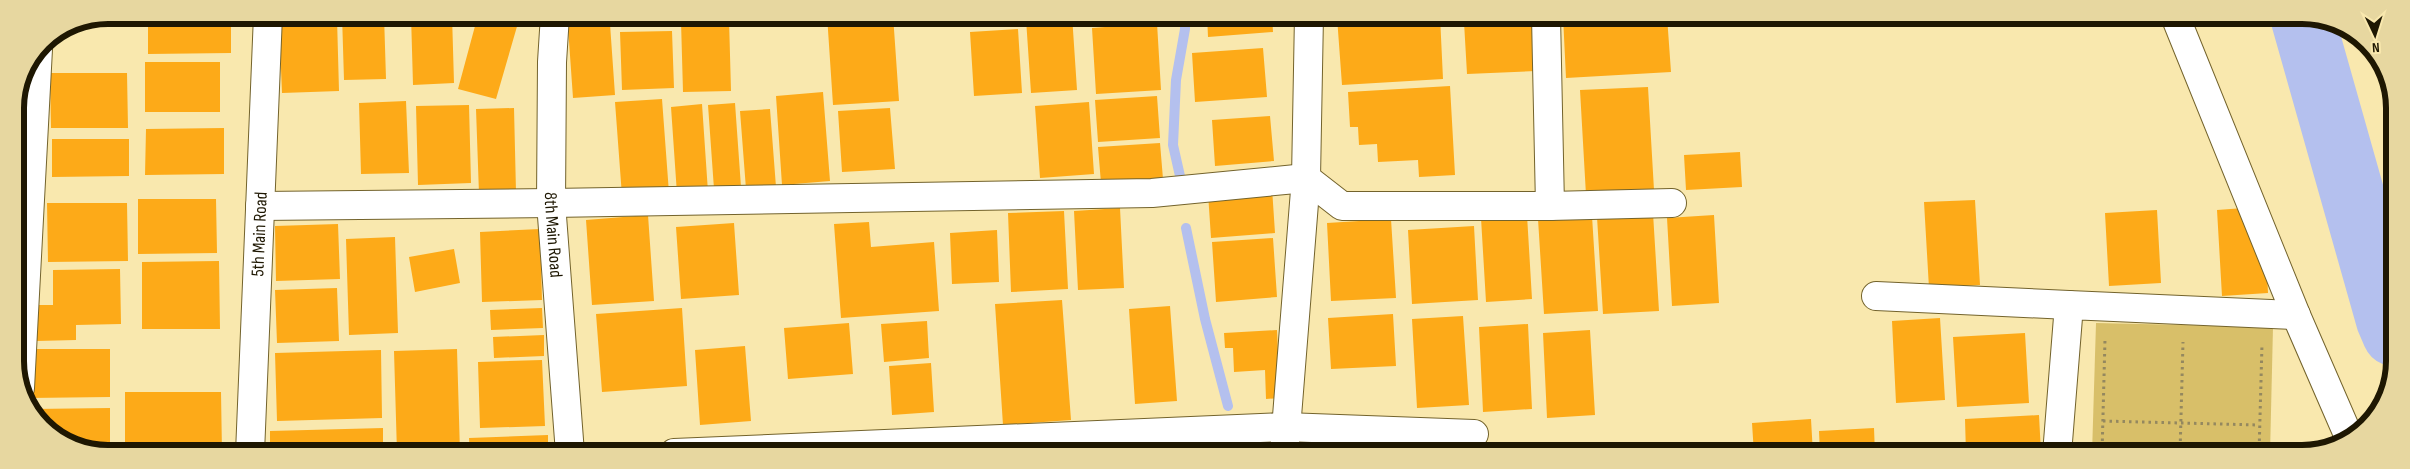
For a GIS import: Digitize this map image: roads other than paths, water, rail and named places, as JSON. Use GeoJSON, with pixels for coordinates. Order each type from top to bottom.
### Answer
{"type":"FeatureCollection","features":[{"type":"Feature","properties":{"kind":"street","name":"5th Main Road"},"geometry":{"type":"LineString","coordinates":[[250,445],[268,24]]}},
{"type":"Feature","properties":{"kind":"street","name":"8th Main Road"},"geometry":{"type":"LineString","coordinates":[[554,24],[550,203],[569,445]]}},
{"type":"Feature","properties":{"kind":"street"},"geometry":{"type":"LineString","coordinates":[[1284,440],[1306,178],[1308,24]]}},
{"type":"Feature","properties":{"kind":"street"},"geometry":{"type":"LineString","coordinates":[[1546,24],[1550,206]]}},
{"type":"Feature","properties":{"kind":"street"},"geometry":{"type":"LineString","coordinates":[[2178,24],[2296,315],[2347,432]]}},
{"type":"Feature","properties":{"kind":"street"},"geometry":{"type":"LineString","coordinates":[[24,313],[37,62]]}},
{"type":"Feature","properties":{"kind":"street"},"geometry":{"type":"LineString","coordinates":[[260,206],[1152,193],[1306,178],[1342,206],[1550,206],[1672,202]]}},
{"type":"Feature","properties":{"kind":"street"},"geometry":{"type":"LineString","coordinates":[[1876,296],[2296,315]]}},
{"type":"Feature","properties":{"kind":"street"},"geometry":{"type":"LineString","coordinates":[[2058,445],[2068,304]]}},
{"type":"Feature","properties":{"kind":"street"},"geometry":{"type":"LineString","coordinates":[[1049,445],[1474,434]]}},
{"type":"Feature","properties":{"kind":"waterway"},"geometry":{"type":"LineString","coordinates":[[1180,176],[1173,145],[1176,80],[1185,24]]}},
{"type":"Feature","properties":{"kind":"waterway"},"geometry":{"type":"LineString","coordinates":[[2304,24],[2386,313]]}},
{"type":"Feature","properties":{"kind":"waterway"},"geometry":{"type":"LineString","coordinates":[[1186,228],[1205,319],[1228,406]]}}]}
